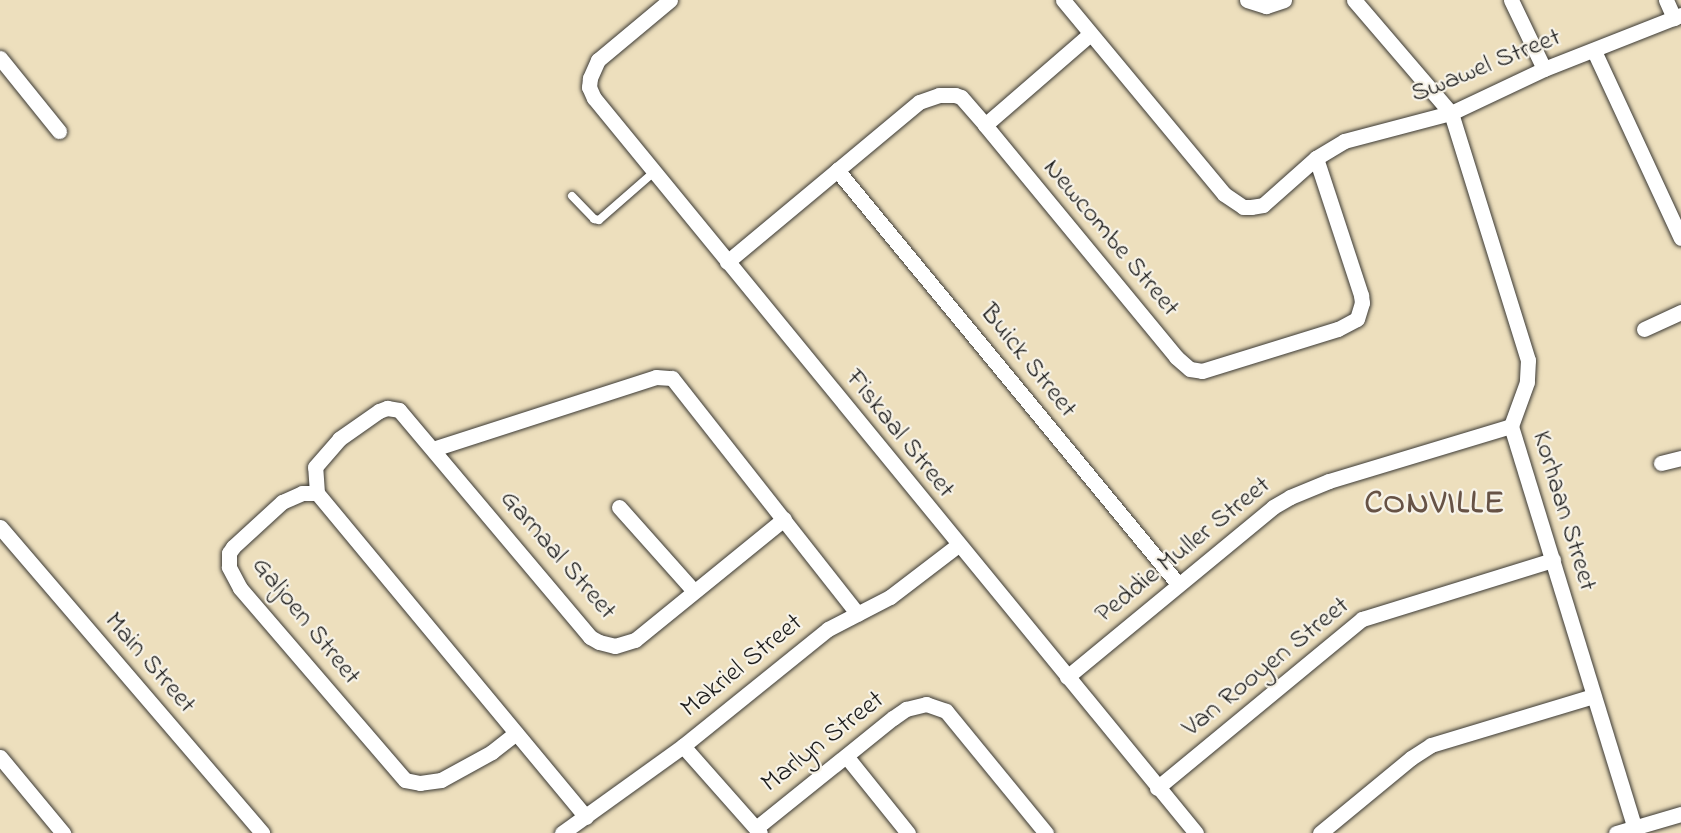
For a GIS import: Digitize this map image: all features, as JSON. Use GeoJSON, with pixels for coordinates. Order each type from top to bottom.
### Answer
{"type":"FeatureCollection","features":[{"type":"Feature","properties":{"kind":"street","name":"Fiskaal Street"},"geometry":{"type":"LineString","coordinates":[[670,0],[598,60],[590,78],[592,95],[1196,833]]}},
{"type":"Feature","properties":{"kind":"street","name":"Swawel Street"},"geometry":{"type":"LineString","coordinates":[[1063,0],[1224,194],[1243,207],[1263,206],[1316,158],[1344,141],[1451,113],[1544,69],[1678,17]]}},
{"type":"Feature","properties":{"kind":"street"},"geometry":{"type":"LineString","coordinates":[[1247,0],[1266,6],[1284,0]]}},
{"type":"Feature","properties":{"kind":"street","name":"Korhaan Street"},"geometry":{"type":"LineString","coordinates":[[1354,0],[1451,113],[1528,360],[1527,382],[1511,426],[1634,827]]}},
{"type":"Feature","properties":{"kind":"street"},"geometry":{"type":"LineString","coordinates":[[1511,0],[1544,69]]}},
{"type":"Feature","properties":{"kind":"street"},"geometry":{"type":"LineString","coordinates":[[1666,0],[1678,17]]}},
{"type":"Feature","properties":{"kind":"street"},"geometry":{"type":"LineString","coordinates":[[985,125],[1090,34]]}},
{"type":"Feature","properties":{"kind":"street"},"geometry":{"type":"LineString","coordinates":[[1594,51],[1681,238]]}},
{"type":"Feature","properties":{"kind":"street"},"geometry":{"type":"LineString","coordinates":[[0,58],[59,131]]}},
{"type":"Feature","properties":{"kind":"street","name":"Newcombe Street"},"geometry":{"type":"LineString","coordinates":[[727,262],[919,102],[930,97],[948,94],[961,97],[1176,357],[1190,369],[1202,371],[1338,330],[1356,319],[1362,303],[1361,295],[1316,158]]}},
{"type":"Feature","properties":{"kind":"street","name":"Buick Street"},"geometry":{"type":"LineString","coordinates":[[837,170],[1178,584]]}},
{"type":"Feature","properties":{"kind":"street"},"geometry":{"type":"LineString","coordinates":[[1644,329],[1681,312]]}},
{"type":"Feature","properties":{"kind":"street"},"geometry":{"type":"LineString","coordinates":[[433,449],[656,377],[672,378],[858,614]]}},
{"type":"Feature","properties":{"kind":"street","name":"Garnaal Street"},"geometry":{"type":"LineString","coordinates":[[317,493],[315,467],[335,443],[379,411],[387,408],[399,410],[590,637],[615,646],[629,643],[784,519]]}},
{"type":"Feature","properties":{"kind":"street","name":"Peddie Muller Street"},"geometry":{"type":"LineString","coordinates":[[1067,677],[1273,507],[1290,497],[1329,481],[1511,426]]}},
{"type":"Feature","properties":{"kind":"street"},"geometry":{"type":"LineString","coordinates":[[1661,463],[1681,458]]}},
{"type":"Feature","properties":{"kind":"street","name":"Galjoen Street"},"geometry":{"type":"LineString","coordinates":[[317,493],[302,493],[282,502],[233,547],[229,553],[229,567],[240,588],[405,780],[420,783],[441,780],[492,752],[516,733]]}},
{"type":"Feature","properties":{"kind":"street"},"geometry":{"type":"LineString","coordinates":[[317,493],[586,817]]}},
{"type":"Feature","properties":{"kind":"street"},"geometry":{"type":"LineString","coordinates":[[619,507],[693,590]]}},
{"type":"Feature","properties":{"kind":"street","name":"Main Street"},"geometry":{"type":"LineString","coordinates":[[0,527],[262,833]]}},
{"type":"Feature","properties":{"kind":"street","name":"Makriel Street"},"geometry":{"type":"LineString","coordinates":[[562,833],[683,746],[809,643],[902,590],[958,545]]}},
{"type":"Feature","properties":{"kind":"street","name":"Van Rooyen Street"},"geometry":{"type":"LineString","coordinates":[[1157,788],[1362,619],[1553,560]]}},
{"type":"Feature","properties":{"kind":"street"},"geometry":{"type":"LineString","coordinates":[[1320,833],[1411,758],[1431,746],[1593,696]]}},
{"type":"Feature","properties":{"kind":"street","name":"Marlyn Street"},"geometry":{"type":"LineString","coordinates":[[758,831],[846,756],[906,709],[917,704],[934,705],[946,711],[1046,833]]}},
{"type":"Feature","properties":{"kind":"street"},"geometry":{"type":"LineString","coordinates":[[683,746],[758,831]]}},
{"type":"Feature","properties":{"kind":"street"},"geometry":{"type":"LineString","coordinates":[[846,756],[908,833]]}},
{"type":"Feature","properties":{"kind":"street"},"geometry":{"type":"LineString","coordinates":[[0,758],[63,833]]}},
{"type":"Feature","properties":{"kind":"street"},"geometry":{"type":"LineString","coordinates":[[1616,833],[1681,814]]}},
{"type":"Feature","properties":{"kind":"lane"},"geometry":{"type":"LineString","coordinates":[[572,196],[594,219],[603,219],[654,172]]}},
{"type":"Feature","properties":{"kind":"district","name":"CONVILLE"},"geometry":{"type":"Point","coordinates":[1435,505]}}]}
